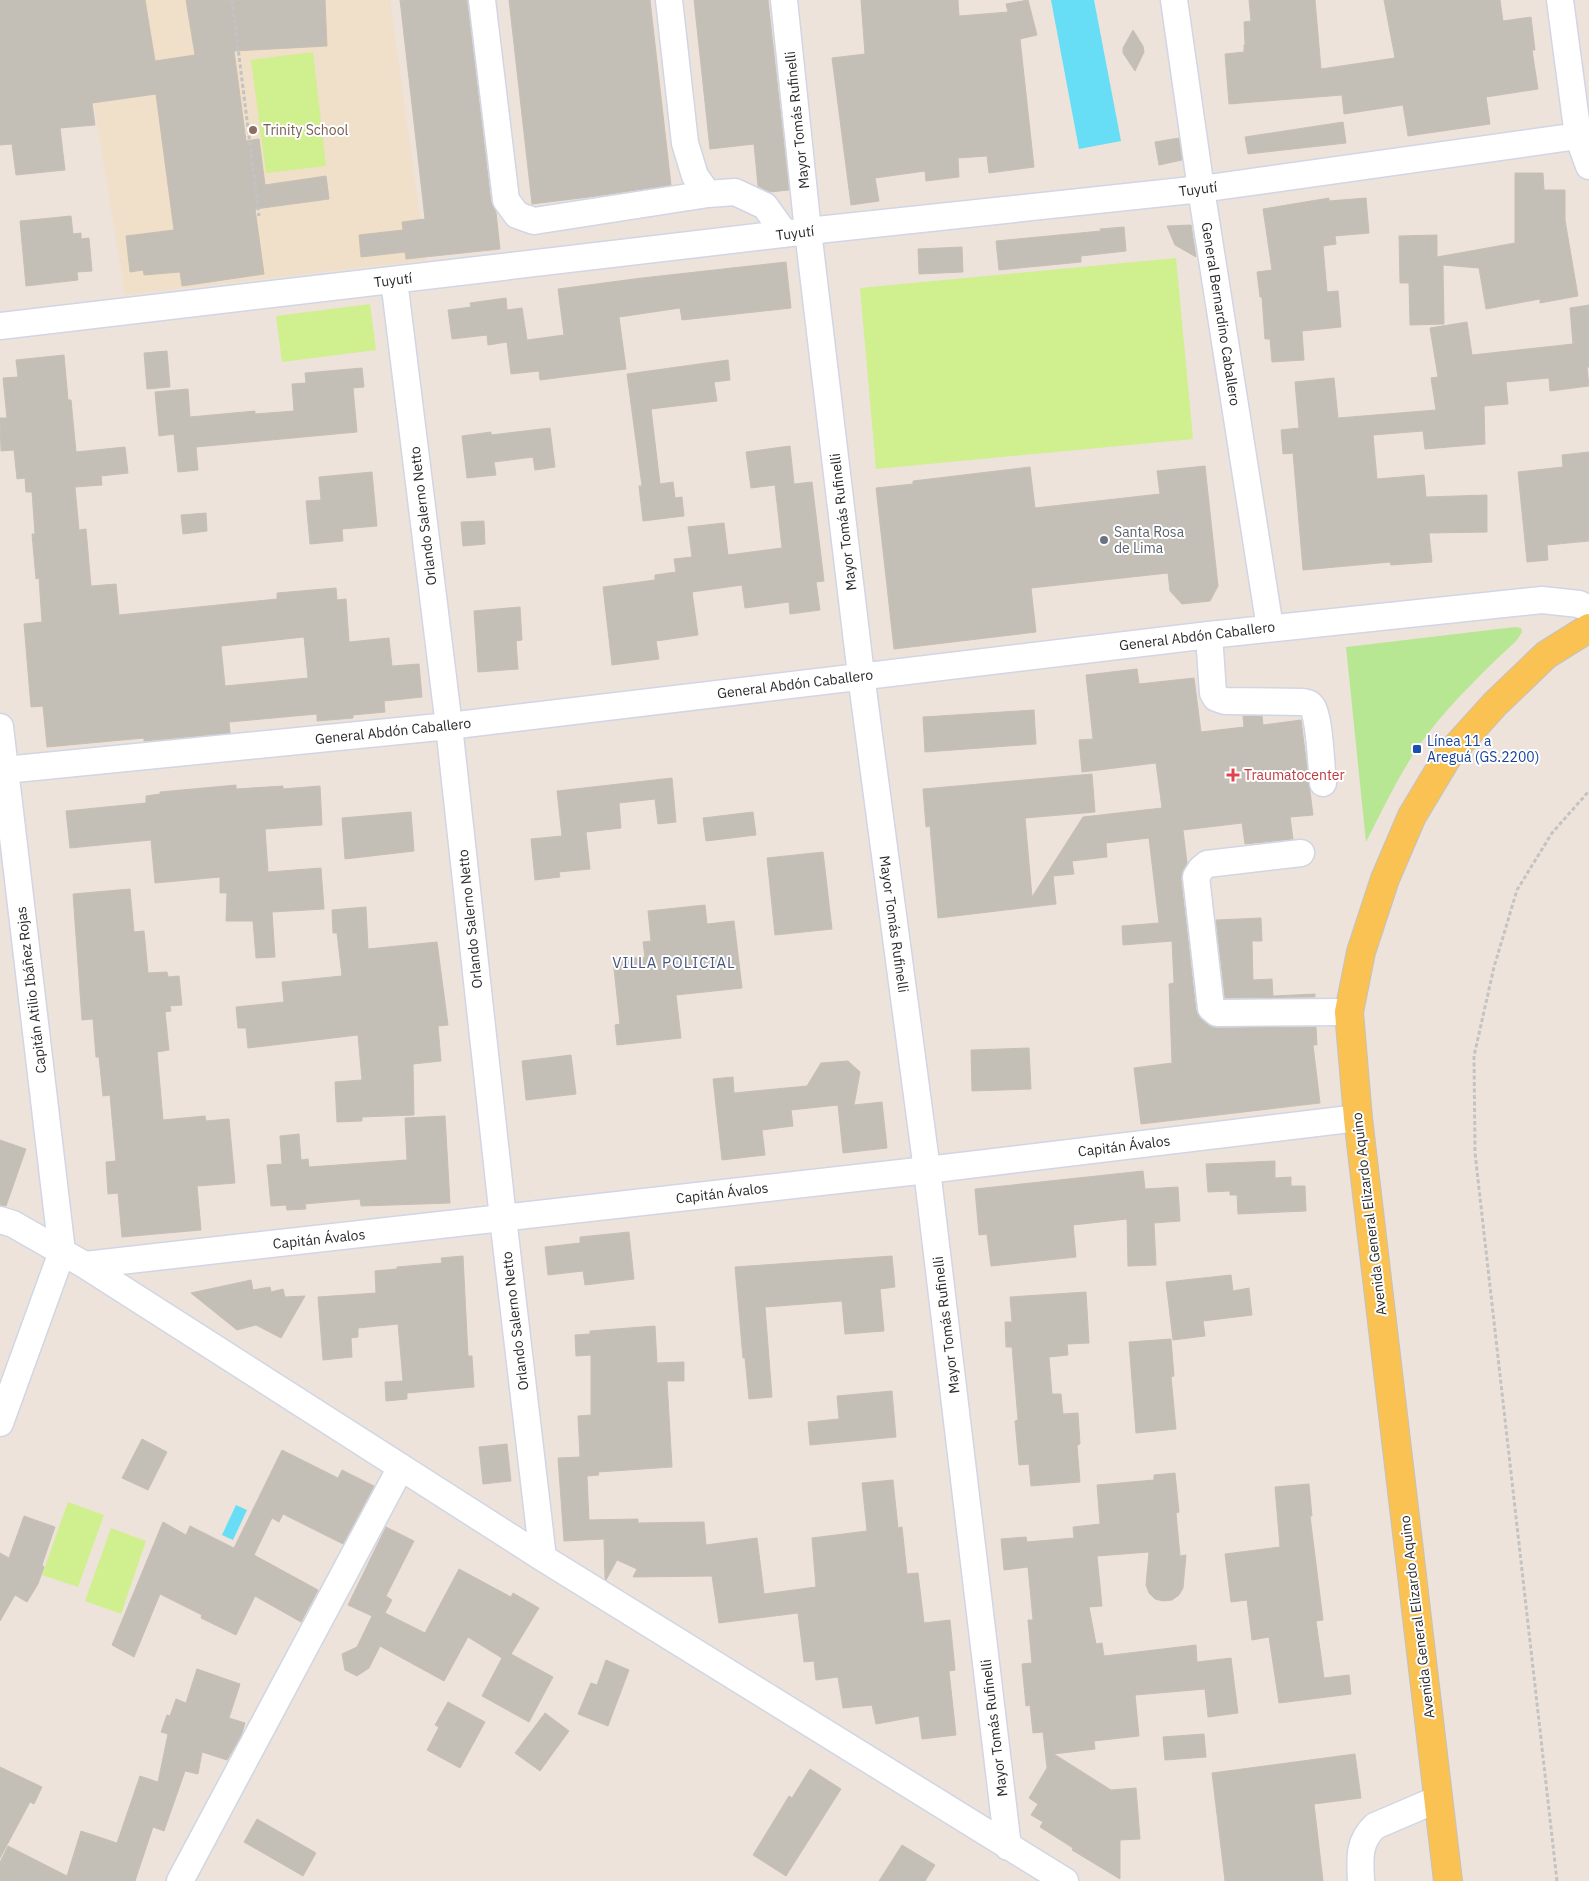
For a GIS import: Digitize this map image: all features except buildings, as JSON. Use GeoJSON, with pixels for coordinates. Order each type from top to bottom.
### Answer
{"type":"FeatureCollection","features":[{"type":"Feature","properties":{"kind":"main road","name":"Avenida General Elizardo Aquino"},"geometry":{"type":"LineString","coordinates":[[1448,1881],[1358,1118],[1349,1012],[1361,952],[1385,878],[1412,816],[1448,756],[1494,704],[1546,655],[1589,628]]}},
{"type":"Feature","properties":{"kind":"street"},"geometry":{"type":"LineString","coordinates":[[482,0],[506,200],[517,215],[534,222],[708,194],[735,192],[765,206],[796,232]]}},
{"type":"Feature","properties":{"kind":"street"},"geometry":{"type":"LineString","coordinates":[[669,0],[685,143],[695,176],[708,194]]}},
{"type":"Feature","properties":{"kind":"street","name":"Mayor Tomás Rufinelli"},"geometry":{"type":"LineString","coordinates":[[784,0],[796,232],[861,675],[927,1170],[1008,1847]]}},
{"type":"Feature","properties":{"kind":"street","name":"General Bernardino Caballero"},"geometry":{"type":"LineString","coordinates":[[1174,0],[1201,189],[1270,628]]}},
{"type":"Feature","properties":{"kind":"street"},"geometry":{"type":"LineString","coordinates":[[1560,0],[1589,166]]}},
{"type":"Feature","properties":{"kind":"street","name":"Tuyutí"},"geometry":{"type":"LineString","coordinates":[[0,326],[796,232],[1201,189],[1584,134]]}},
{"type":"Feature","properties":{"kind":"street","name":"Orlando Salerno Netto"},"geometry":{"type":"LineString","coordinates":[[394,280],[449,726],[503,1218],[543,1558]]}},
{"type":"Feature","properties":{"kind":"street","name":"General Abdón Caballero"},"geometry":{"type":"LineString","coordinates":[[3,770],[449,726],[861,675],[1270,628],[1542,600],[1579,604],[1589,608]]}},
{"type":"Feature","properties":{"kind":"street"},"geometry":{"type":"LineString","coordinates":[[1209,635],[1213,693],[1216,698],[1225,702],[1310,703],[1314,709],[1316,719],[1323,783]]}},
{"type":"Feature","properties":{"kind":"street","name":"Capitán Atilio Ibáñez Rojas"},"geometry":{"type":"LineString","coordinates":[[0,727],[3,770],[62,1252]]}},
{"type":"Feature","properties":{"kind":"street"},"geometry":{"type":"LineString","coordinates":[[1301,852],[1207,864],[1198,872],[1196,877],[1211,1008],[1217,1013],[1349,1012]]}},
{"type":"Feature","properties":{"kind":"street","name":"Capitán Ávalos"},"geometry":{"type":"LineString","coordinates":[[85,1265],[927,1170],[1358,1118]]}},
{"type":"Feature","properties":{"kind":"street"},"geometry":{"type":"LineString","coordinates":[[0,1220],[12,1224],[85,1265],[543,1558],[1065,1881]]}},
{"type":"Feature","properties":{"kind":"street"},"geometry":{"type":"LineString","coordinates":[[0,1423],[62,1252]]}},
{"type":"Feature","properties":{"kind":"street"},"geometry":{"type":"LineString","coordinates":[[180,1881],[401,1467]]}},
{"type":"Feature","properties":{"kind":"street"},"geometry":{"type":"LineString","coordinates":[[1361,1881],[1360,1857],[1363,1841],[1370,1831],[1375,1826],[1438,1798]]}},
{"type":"Feature","properties":{"kind":"path"},"geometry":{"type":"LineString","coordinates":[[232,0],[259,216]]}},
{"type":"Feature","properties":{"kind":"path"},"geometry":{"type":"LineString","coordinates":[[1557,1881],[1475,1153],[1474,1056],[1494,967],[1517,890],[1552,833],[1589,792]]}},
{"type":"Feature","properties":{"kind":"shaded area","name":"Trinity School"},"geometry":{"type":"Polygon","coordinates":[[[77,0],[390,0],[426,260],[125,295],[77,0]]]}},
{"type":"Feature","properties":{"kind":"green space"},"geometry":{"type":"Polygon","coordinates":[[[313,52],[326,166],[266,173],[251,60],[313,52]]]}},
{"type":"Feature","properties":{"kind":"green space"},"geometry":{"type":"Polygon","coordinates":[[[1176,258],[1193,439],[876,469],[860,288],[1176,258]]]}},
{"type":"Feature","properties":{"kind":"green space"},"geometry":{"type":"Polygon","coordinates":[[[370,304],[376,350],[282,362],[276,316],[370,304]]]}},
{"type":"Feature","properties":{"kind":"green space"},"geometry":{"type":"Polygon","coordinates":[[[1515,627],[1521,628],[1522,632],[1517,640],[1439,719],[1429,732],[1411,758],[1366,842],[1346,647],[1515,627]]]}},
{"type":"Feature","properties":{"kind":"green space"},"geometry":{"type":"Polygon","coordinates":[[[68,1502],[104,1515],[78,1587],[42,1575],[68,1502]]]}},
{"type":"Feature","properties":{"kind":"green space"},"geometry":{"type":"Polygon","coordinates":[[[111,1528],[146,1541],[121,1614],[85,1601],[111,1528]]]}},
{"type":"Feature","properties":{"kind":"water"},"geometry":{"type":"Polygon","coordinates":[[[1051,0],[1094,0],[1121,141],[1079,149],[1051,0]]]}},
{"type":"Feature","properties":{"kind":"water"},"geometry":{"type":"Polygon","coordinates":[[[236,1505],[247,1510],[233,1540],[222,1535],[236,1505]]]}},
{"type":"Feature","properties":{"kind":"place","name":"Trinity School"},"geometry":{"type":"Point","coordinates":[253,130]}},
{"type":"Feature","properties":{"kind":"place","name":"Santa Rosa de Lima"},"geometry":{"type":"Point","coordinates":[1104,540]}},
{"type":"Feature","properties":{"kind":"place","name":"Línea 11 a Areguá (GS.2200)"},"geometry":{"type":"Point","coordinates":[1417,749]}},
{"type":"Feature","properties":{"kind":"place","name":"Traumatocenter"},"geometry":{"type":"Point","coordinates":[1233,775]}},
{"type":"Feature","properties":{"kind":"district","name":"VILLA POLICIAL"},"geometry":{"type":"Point","coordinates":[674,963]}}]}
